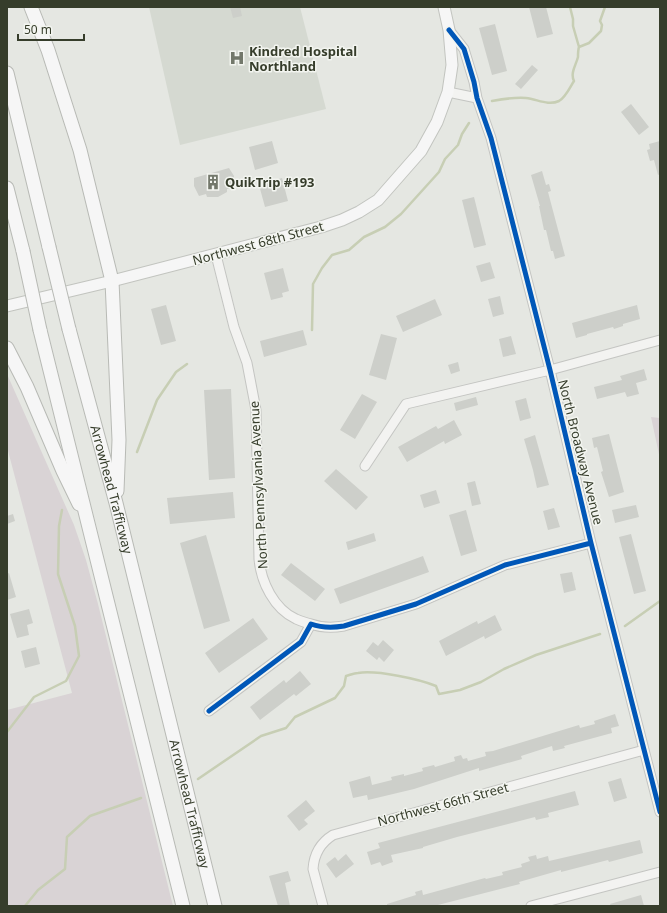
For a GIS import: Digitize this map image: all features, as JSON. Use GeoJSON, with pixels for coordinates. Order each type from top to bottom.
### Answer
{"type":"FeatureCollection","features":[{"type":"Feature","properties":{"kind":"highway"},"geometry":{"type":"LineString","coordinates":[[31,7],[48,50],[80,150],[112,281],[119,440],[116,503]]}},
{"type":"Feature","properties":{"kind":"highway","name":"Arrowhead Trafficway"},"geometry":{"type":"LineString","coordinates":[[7,73],[69,329],[116,503],[215,906]]}},
{"type":"Feature","properties":{"kind":"highway"},"geometry":{"type":"LineString","coordinates":[[7,188],[23,251],[40,330],[91,529],[183,906]]}},
{"type":"Feature","properties":{"kind":"highway"},"geometry":{"type":"LineString","coordinates":[[7,348],[27,387],[63,471],[91,529]]}},
{"type":"Feature","properties":{"kind":"main road"},"geometry":{"type":"LineString","coordinates":[[444,7],[449,30],[452,65],[448,92]]}},
{"type":"Feature","properties":{"kind":"main road","name":"Northwest 68th Street"},"geometry":{"type":"LineString","coordinates":[[7,306],[216,255],[328,225],[359,212],[378,200],[421,151],[437,122],[448,92]]}},
{"type":"Feature","properties":{"kind":"street","name":"North Broadway Avenue"},"geometry":{"type":"LineString","coordinates":[[449,30],[464,48],[477,98],[491,138],[550,370],[591,543],[660,812]]}},
{"type":"Feature","properties":{"kind":"street"},"geometry":{"type":"LineString","coordinates":[[448,92],[477,98]]}},
{"type":"Feature","properties":{"kind":"street","name":"North Pennsylvania Avenue"},"geometry":{"type":"LineString","coordinates":[[216,255],[234,327],[252,381],[256,410],[259,559],[263,578],[272,596],[280,606],[295,619],[319,627],[331,628],[344,626],[416,604],[505,565],[591,543]]}},
{"type":"Feature","properties":{"kind":"street"},"geometry":{"type":"LineString","coordinates":[[365,466],[406,404],[550,370],[660,340]]}},
{"type":"Feature","properties":{"kind":"street"},"geometry":{"type":"LineString","coordinates":[[209,711],[301,642],[312,624]]}},
{"type":"Feature","properties":{"kind":"street","name":"Northwest 66th Street"},"geometry":{"type":"LineString","coordinates":[[323,906],[313,869],[315,857],[322,844],[328,838],[339,832],[644,750]]}},
{"type":"Feature","properties":{"kind":"street"},"geometry":{"type":"LineString","coordinates":[[530,906],[660,872]]}},
{"type":"Feature","properties":{"kind":"shaded area","name":"Kindred Hospital Northland"},"geometry":{"type":"Polygon","coordinates":[[[149,7],[300,7],[326,109],[180,145],[149,7]]]}},
{"type":"Feature","properties":{"kind":"shaded area"},"geometry":{"type":"Polygon","coordinates":[[[7,374],[74,525],[86,560],[173,906],[7,906],[7,710],[72,693],[7,447],[7,374]]]}},
{"type":"Feature","properties":{"kind":"shaded area"},"geometry":{"type":"Polygon","coordinates":[[[651,417],[660,418],[660,459],[651,417]]]}},
{"type":"Feature","properties":{"kind":"building"},"geometry":{"type":"Polygon","coordinates":[[[230,7],[240,7],[242,16],[233,18],[230,7]]]}},
{"type":"Feature","properties":{"kind":"building"},"geometry":{"type":"Polygon","coordinates":[[[529,7],[546,7],[553,34],[537,38],[529,7]]]}},
{"type":"Feature","properties":{"kind":"building"},"geometry":{"type":"Polygon","coordinates":[[[495,24],[507,71],[492,75],[479,28],[495,24]]]}},
{"type":"Feature","properties":{"kind":"building"},"geometry":{"type":"Polygon","coordinates":[[[532,65],[538,70],[521,89],[515,84],[532,65]]]}},
{"type":"Feature","properties":{"kind":"building"},"geometry":{"type":"Polygon","coordinates":[[[631,104],[649,127],[639,135],[621,112],[631,104]]]}},
{"type":"Feature","properties":{"kind":"building"},"geometry":{"type":"Polygon","coordinates":[[[272,141],[278,163],[255,170],[249,147],[272,141]]]}},
{"type":"Feature","properties":{"kind":"building"},"geometry":{"type":"Polygon","coordinates":[[[660,141],[660,174],[658,175],[654,160],[650,161],[647,150],[650,149],[649,144],[660,141]]]}},
{"type":"Feature","properties":{"kind":"building","name":"QuikTrip #193"},"geometry":{"type":"Polygon","coordinates":[[[229,168],[234,176],[234,187],[227,189],[227,192],[218,197],[207,197],[206,194],[199,196],[194,186],[194,178],[229,168]]]}},
{"type":"Feature","properties":{"kind":"building"},"geometry":{"type":"Polygon","coordinates":[[[542,171],[546,185],[549,184],[551,191],[548,192],[565,256],[555,259],[553,251],[551,251],[546,230],[544,230],[540,206],[531,175],[542,171]]]}},
{"type":"Feature","properties":{"kind":"building"},"geometry":{"type":"Polygon","coordinates":[[[282,178],[288,201],[265,207],[259,185],[282,178]]]}},
{"type":"Feature","properties":{"kind":"building"},"geometry":{"type":"Polygon","coordinates":[[[474,197],[486,245],[474,248],[462,200],[474,197]]]}},
{"type":"Feature","properties":{"kind":"building"},"geometry":{"type":"Polygon","coordinates":[[[490,262],[495,278],[481,282],[476,266],[490,262]]]}},
{"type":"Feature","properties":{"kind":"building"},"geometry":{"type":"Polygon","coordinates":[[[283,268],[289,291],[282,293],[283,297],[271,300],[264,273],[283,268]]]}},
{"type":"Feature","properties":{"kind":"building"},"geometry":{"type":"Polygon","coordinates":[[[500,296],[504,314],[493,317],[488,299],[500,296]]]}},
{"type":"Feature","properties":{"kind":"building"},"geometry":{"type":"Polygon","coordinates":[[[435,299],[442,315],[403,332],[396,316],[435,299]]]}},
{"type":"Feature","properties":{"kind":"building"},"geometry":{"type":"Polygon","coordinates":[[[166,305],[176,341],[161,345],[151,309],[166,305]]]}},
{"type":"Feature","properties":{"kind":"building"},"geometry":{"type":"Polygon","coordinates":[[[637,305],[640,319],[623,324],[623,326],[614,329],[613,327],[576,338],[572,323],[637,305]]]}},
{"type":"Feature","properties":{"kind":"building"},"geometry":{"type":"Polygon","coordinates":[[[303,330],[307,345],[264,357],[260,341],[303,330]]]}},
{"type":"Feature","properties":{"kind":"building"},"geometry":{"type":"Polygon","coordinates":[[[381,334],[397,338],[386,380],[369,375],[381,334]]]}},
{"type":"Feature","properties":{"kind":"building"},"geometry":{"type":"Polygon","coordinates":[[[511,336],[516,354],[503,357],[499,339],[511,336]]]}},
{"type":"Feature","properties":{"kind":"building"},"geometry":{"type":"Polygon","coordinates":[[[458,362],[460,371],[451,374],[448,365],[458,362]]]}},
{"type":"Feature","properties":{"kind":"building"},"geometry":{"type":"Polygon","coordinates":[[[644,369],[647,380],[636,383],[639,394],[627,397],[625,392],[597,399],[594,387],[622,380],[620,376],[644,369]]]}},
{"type":"Feature","properties":{"kind":"building"},"geometry":{"type":"Polygon","coordinates":[[[231,389],[235,478],[209,480],[204,390],[231,389]]]}},
{"type":"Feature","properties":{"kind":"building"},"geometry":{"type":"Polygon","coordinates":[[[362,394],[377,402],[355,439],[340,430],[362,394]]]}},
{"type":"Feature","properties":{"kind":"building"},"geometry":{"type":"Polygon","coordinates":[[[476,397],[478,405],[456,411],[454,403],[476,397]]]}},
{"type":"Feature","properties":{"kind":"building"},"geometry":{"type":"Polygon","coordinates":[[[526,398],[531,418],[520,421],[515,401],[526,398]]]}},
{"type":"Feature","properties":{"kind":"building"},"geometry":{"type":"Polygon","coordinates":[[[454,420],[462,435],[445,444],[444,441],[407,462],[398,447],[436,426],[438,429],[454,420]]]}},
{"type":"Feature","properties":{"kind":"building"},"geometry":{"type":"Polygon","coordinates":[[[609,434],[624,492],[609,497],[601,472],[603,471],[597,447],[594,448],[592,438],[609,434]]]}},
{"type":"Feature","properties":{"kind":"building"},"geometry":{"type":"Polygon","coordinates":[[[535,435],[549,485],[537,488],[524,439],[535,435]]]}},
{"type":"Feature","properties":{"kind":"building"},"geometry":{"type":"Polygon","coordinates":[[[336,469],[368,497],[356,510],[324,481],[336,469]]]}},
{"type":"Feature","properties":{"kind":"building"},"geometry":{"type":"Polygon","coordinates":[[[475,481],[481,504],[472,506],[467,483],[475,481]]]}},
{"type":"Feature","properties":{"kind":"building"},"geometry":{"type":"Polygon","coordinates":[[[436,490],[440,503],[424,508],[420,495],[436,490]]]}},
{"type":"Feature","properties":{"kind":"building"},"geometry":{"type":"Polygon","coordinates":[[[233,492],[235,518],[170,524],[167,498],[233,492]]]}},
{"type":"Feature","properties":{"kind":"building"},"geometry":{"type":"Polygon","coordinates":[[[636,505],[639,517],[615,523],[612,510],[636,505]]]}},
{"type":"Feature","properties":{"kind":"building"},"geometry":{"type":"Polygon","coordinates":[[[554,508],[560,527],[548,530],[543,511],[554,508]]]}},
{"type":"Feature","properties":{"kind":"building"},"geometry":{"type":"Polygon","coordinates":[[[466,510],[477,551],[461,556],[449,515],[466,510]]]}},
{"type":"Feature","properties":{"kind":"building"},"geometry":{"type":"Polygon","coordinates":[[[13,514],[15,521],[7,524],[7,516],[13,514]]]}},
{"type":"Feature","properties":{"kind":"building"},"geometry":{"type":"Polygon","coordinates":[[[374,533],[376,541],[348,550],[346,542],[374,533]]]}},
{"type":"Feature","properties":{"kind":"building"},"geometry":{"type":"Polygon","coordinates":[[[631,534],[646,591],[634,594],[619,537],[631,534]]]}},
{"type":"Feature","properties":{"kind":"building"},"geometry":{"type":"Polygon","coordinates":[[[206,535],[230,621],[204,629],[180,543],[206,535]]]}},
{"type":"Feature","properties":{"kind":"building"},"geometry":{"type":"Polygon","coordinates":[[[423,556],[429,572],[340,604],[334,589],[423,556]]]}},
{"type":"Feature","properties":{"kind":"building"},"geometry":{"type":"Polygon","coordinates":[[[291,563],[325,589],[315,601],[281,575],[291,563]]]}},
{"type":"Feature","properties":{"kind":"building"},"geometry":{"type":"Polygon","coordinates":[[[572,572],[576,590],[564,593],[560,574],[572,572]]]}},
{"type":"Feature","properties":{"kind":"building"},"geometry":{"type":"Polygon","coordinates":[[[9,573],[16,597],[7,600],[7,574],[9,573]]]}},
{"type":"Feature","properties":{"kind":"building"},"geometry":{"type":"Polygon","coordinates":[[[29,609],[33,623],[27,625],[29,635],[17,638],[10,614],[29,609]]]}},
{"type":"Feature","properties":{"kind":"building"},"geometry":{"type":"Polygon","coordinates":[[[495,615],[502,630],[485,639],[484,636],[446,656],[439,641],[477,621],[478,624],[495,615]]]}},
{"type":"Feature","properties":{"kind":"building"},"geometry":{"type":"Polygon","coordinates":[[[253,618],[268,639],[219,673],[205,653],[253,618]]]}},
{"type":"Feature","properties":{"kind":"building"},"geometry":{"type":"Polygon","coordinates":[[[383,640],[394,650],[384,662],[379,657],[377,660],[366,651],[373,642],[378,646],[383,640]]]}},
{"type":"Feature","properties":{"kind":"building"},"geometry":{"type":"Polygon","coordinates":[[[36,647],[40,664],[25,668],[21,651],[36,647]]]}},
{"type":"Feature","properties":{"kind":"building"},"geometry":{"type":"Polygon","coordinates":[[[300,671],[311,684],[296,696],[294,694],[260,720],[250,707],[284,680],[286,683],[300,671]]]}},
{"type":"Feature","properties":{"kind":"building"},"geometry":{"type":"Polygon","coordinates":[[[615,714],[619,726],[611,728],[612,733],[564,746],[565,748],[553,751],[552,746],[521,756],[522,759],[479,771],[479,768],[414,789],[368,800],[367,795],[353,798],[349,782],[370,776],[372,785],[392,780],[391,777],[404,774],[404,776],[423,771],[422,768],[434,765],[435,767],[455,761],[454,757],[461,755],[463,759],[467,758],[468,761],[486,756],[485,752],[493,751],[579,725],[580,728],[595,724],[594,721],[615,714]]]}},
{"type":"Feature","properties":{"kind":"building"},"geometry":{"type":"Polygon","coordinates":[[[621,778],[627,798],[614,802],[608,782],[621,778]]]}},
{"type":"Feature","properties":{"kind":"building"},"geometry":{"type":"Polygon","coordinates":[[[575,791],[579,805],[548,813],[549,817],[536,820],[535,817],[457,837],[423,848],[391,855],[393,862],[382,866],[380,862],[371,865],[367,852],[380,848],[378,843],[575,791]]]}},
{"type":"Feature","properties":{"kind":"building"},"geometry":{"type":"Polygon","coordinates":[[[306,800],[315,811],[304,820],[308,824],[299,831],[287,816],[306,800]]]}},
{"type":"Feature","properties":{"kind":"building"},"geometry":{"type":"Polygon","coordinates":[[[640,840],[643,853],[609,862],[608,860],[561,872],[561,870],[519,882],[520,884],[434,906],[387,906],[387,904],[416,895],[415,892],[422,890],[423,895],[485,878],[503,875],[502,872],[522,867],[521,864],[530,861],[528,857],[536,855],[537,859],[548,856],[549,861],[640,840]]]}},
{"type":"Feature","properties":{"kind":"building"},"geometry":{"type":"Polygon","coordinates":[[[346,854],[354,864],[336,878],[326,864],[335,857],[338,861],[346,854]]]}},
{"type":"Feature","properties":{"kind":"building"},"geometry":{"type":"Polygon","coordinates":[[[288,871],[291,881],[285,883],[290,906],[278,906],[269,876],[288,871]]]}},
{"type":"Feature","properties":{"kind":"building"},"geometry":{"type":"Polygon","coordinates":[[[641,895],[644,906],[611,906],[610,904],[641,895]]]}},
{"type":"Feature","properties":{"kind":"waterway"},"geometry":{"type":"LineString","coordinates":[[570,7],[573,26],[579,47]]}},
{"type":"Feature","properties":{"kind":"waterway"},"geometry":{"type":"LineString","coordinates":[[492,101],[509,98],[522,98],[551,103],[559,101],[566,94],[574,81],[573,72],[578,57],[579,47],[589,43],[601,31],[602,25],[600,21],[605,7]]}},
{"type":"Feature","properties":{"kind":"waterway"},"geometry":{"type":"LineString","coordinates":[[312,330],[313,284],[322,268],[332,255],[349,250],[364,237],[385,227],[401,214],[439,172],[445,159],[458,145],[462,134],[469,123]]}},
{"type":"Feature","properties":{"kind":"waterway"},"geometry":{"type":"LineString","coordinates":[[137,452],[157,400],[176,372],[187,364]]}},
{"type":"Feature","properties":{"kind":"waterway"},"geometry":{"type":"LineString","coordinates":[[7,732],[34,697],[66,681],[79,656],[75,626],[58,574],[59,526],[62,510]]}},
{"type":"Feature","properties":{"kind":"waterway"},"geometry":{"type":"LineString","coordinates":[[625,626],[660,601]]}},
{"type":"Feature","properties":{"kind":"waterway"},"geometry":{"type":"LineString","coordinates":[[198,779],[261,736],[286,728],[295,717],[335,698],[344,686],[346,676],[366,672],[398,676],[436,686],[439,694],[460,690],[481,682],[504,669],[536,655],[600,634]]}},
{"type":"Feature","properties":{"kind":"waterway"},"geometry":{"type":"LineString","coordinates":[[25,906],[38,890],[65,869],[67,837],[90,816],[141,798]]}},
{"type":"Feature","properties":{"kind":"cycle path"},"geometry":{"type":"LineString","coordinates":[[449,30],[464,49],[474,82],[477,98],[491,138],[550,370],[591,543],[660,812]]}},
{"type":"Feature","properties":{"kind":"cycle path"},"geometry":{"type":"LineString","coordinates":[[209,711],[301,642],[311,624],[327,627],[344,626],[416,604],[505,565],[591,543]]}},
{"type":"Feature","properties":{"kind":"place","name":"Kindred Hospital Northland"},"geometry":{"type":"Point","coordinates":[237,58]}},
{"type":"Feature","properties":{"kind":"place","name":"QuikTrip #193"},"geometry":{"type":"Point","coordinates":[213,182]}}]}
